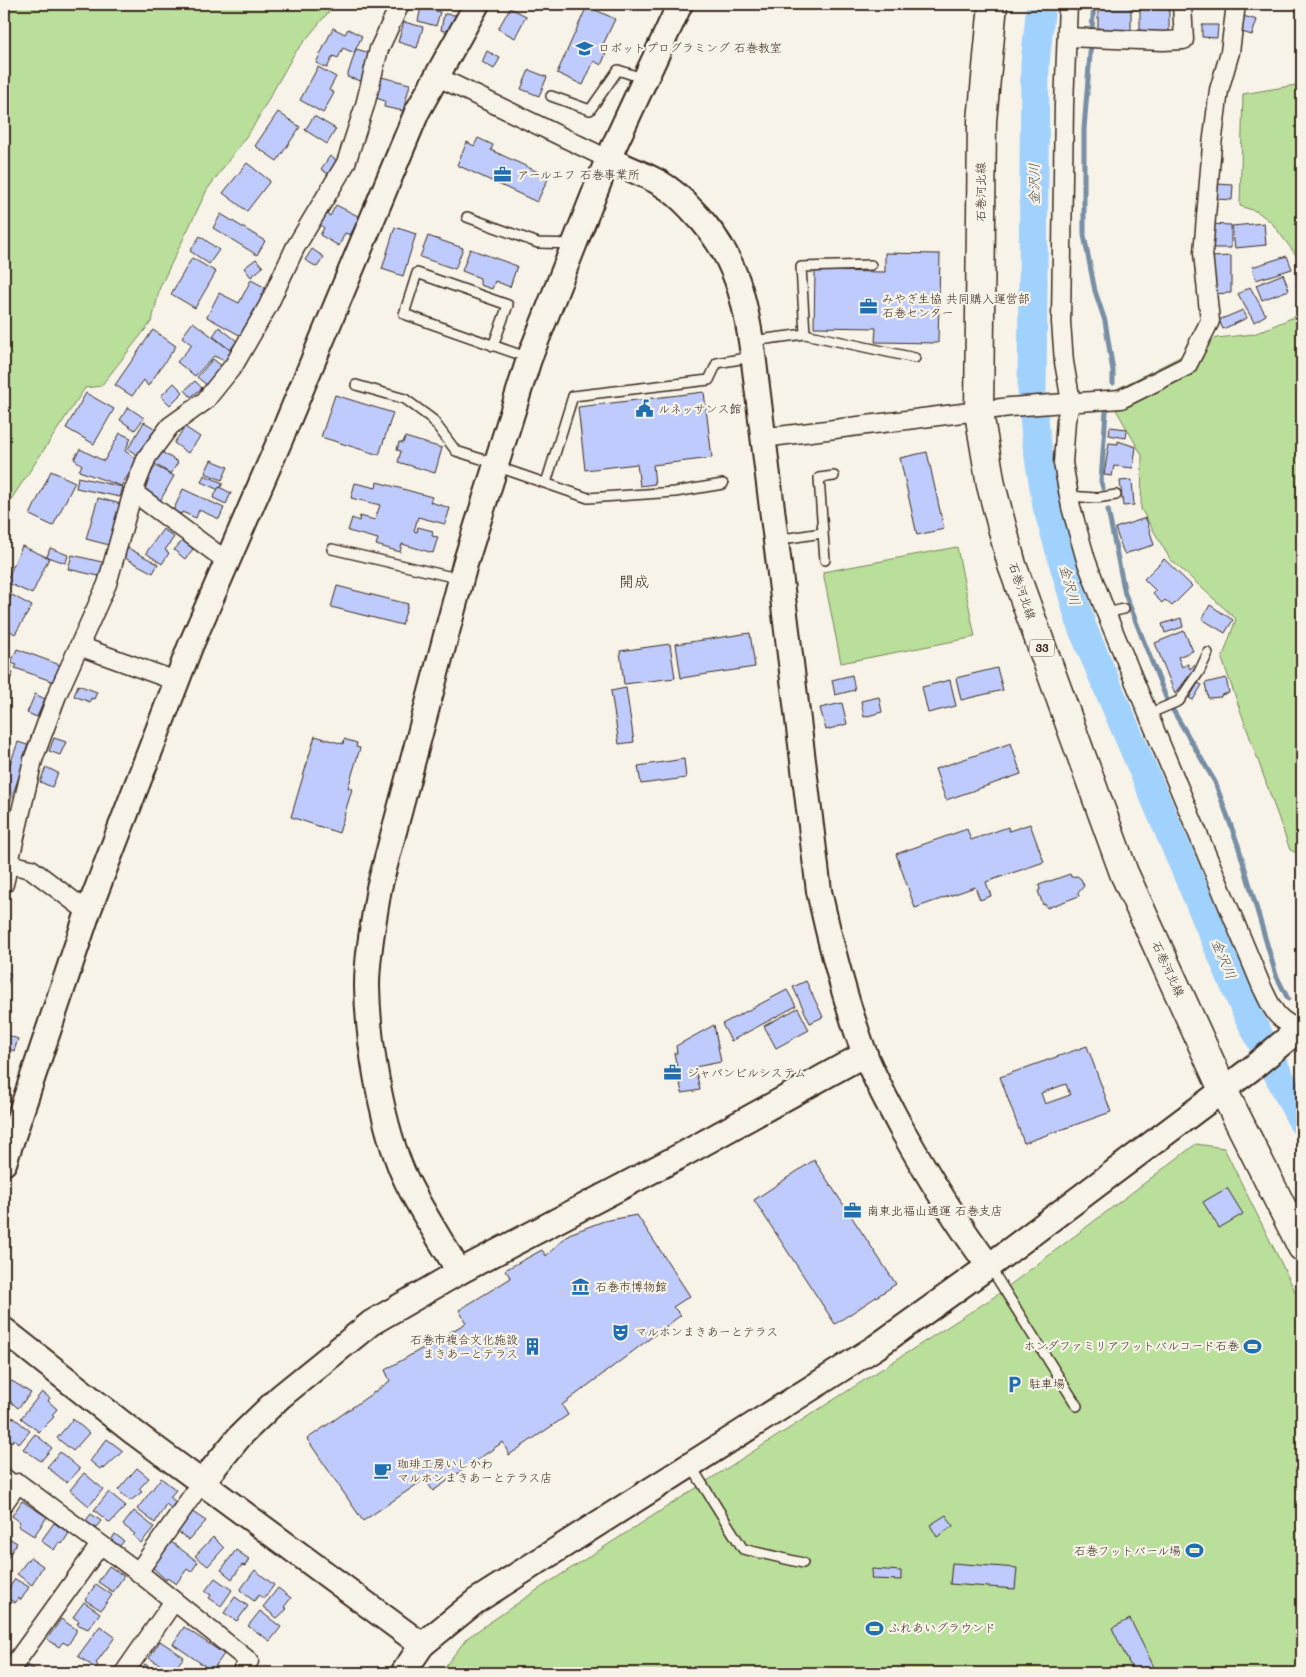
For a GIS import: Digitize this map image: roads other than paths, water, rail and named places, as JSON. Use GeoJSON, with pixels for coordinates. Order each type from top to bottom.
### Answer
{"type":"FeatureCollection","features":[{"type":"Feature","properties":{"kind":"main road","name":"石巻河北線"},"geometry":{"type":"LineString","coordinates":[[994,4],[982,121],[979,413],[991,485],[1012,565],[1124,874],[1223,1090],[1302,1247]]}},
{"type":"Feature","properties":{"kind":"street"},"geometry":{"type":"LineString","coordinates":[[4,884],[33,760],[57,695],[107,584],[133,492],[147,457],[170,426],[205,401],[234,365],[268,306],[295,248],[346,163],[365,105],[379,49],[400,4]]}},
{"type":"Feature","properties":{"kind":"street"},"geometry":{"type":"LineString","coordinates":[[4,1163],[88,912],[176,681],[228,562],[413,120],[438,78],[477,4]]}},
{"type":"Feature","properties":{"kind":"street"},"geometry":{"type":"LineString","coordinates":[[459,1272],[400,1166],[385,1113],[371,1047],[367,986],[379,888],[461,579],[529,358],[608,159],[680,4]]}},
{"type":"Feature","properties":{"kind":"street"},"geometry":{"type":"LineString","coordinates":[[403,1673],[422,1645],[476,1601],[876,1347],[989,1266],[1251,1069],[1297,1031],[1285,1024],[1274,1011],[1223,897],[1154,711],[1106,613],[1086,560],[1069,496],[1063,463],[1066,420],[1061,322],[1071,37],[1068,4]]}},
{"type":"Feature","properties":{"kind":"street"},"geometry":{"type":"LineString","coordinates":[[763,438],[1010,408],[1121,399],[1187,366],[1210,321],[1203,253],[1211,155],[1219,90],[1230,52],[1236,4]]}},
{"type":"Feature","properties":{"kind":"street"},"geometry":{"type":"LineString","coordinates":[[1071,37],[1163,42],[1184,40],[1182,5]]}},
{"type":"Feature","properties":{"kind":"street"},"geometry":{"type":"LineString","coordinates":[[438,78],[661,184],[683,200],[720,242],[744,301],[752,349],[819,891],[840,980],[865,1054],[921,1163],[963,1232],[989,1266]]}},
{"type":"Feature","properties":{"kind":"street"},"geometry":{"type":"LineString","coordinates":[[133,492],[228,562]]}},
{"type":"Feature","properties":{"kind":"street"},"geometry":{"type":"LineString","coordinates":[[79,646],[176,681]]}},
{"type":"Feature","properties":{"kind":"street"},"geometry":{"type":"LineString","coordinates":[[10,864],[32,869],[88,912]]}},
{"type":"Feature","properties":{"kind":"street"},"geometry":{"type":"LineString","coordinates":[[138,1572],[202,1482],[240,1436],[280,1397],[325,1358],[371,1323],[459,1272],[673,1159],[865,1054]]}},
{"type":"Feature","properties":{"kind":"street"},"geometry":{"type":"LineString","coordinates":[[4,1330],[124,1425],[422,1645]]}},
{"type":"Feature","properties":{"kind":"street"},"geometry":{"type":"LineString","coordinates":[[4,1503],[18,1483],[138,1572],[249,1661],[240,1673]]}},
{"type":"Feature","properties":{"kind":"street"},"geometry":{"type":"LineString","coordinates":[[8,1673],[100,1545]]}},
{"type":"Feature","properties":{"kind":"street"},"geometry":{"type":"LineString","coordinates":[[124,1673],[174,1601]]}},
{"type":"Feature","properties":{"kind":"lane"},"geometry":{"type":"LineString","coordinates":[[551,96],[590,110],[618,70],[645,79]]}},
{"type":"Feature","properties":{"kind":"lane"},"geometry":{"type":"LineString","coordinates":[[467,217],[538,243],[575,244]]}},
{"type":"Feature","properties":{"kind":"lane"},"geometry":{"type":"LineString","coordinates":[[805,334],[801,267],[871,265]]}},
{"type":"Feature","properties":{"kind":"lane"},"geometry":{"type":"LineString","coordinates":[[493,346],[508,305],[417,273],[404,314],[493,346],[529,358]]}},
{"type":"Feature","properties":{"kind":"lane"},"geometry":{"type":"LineString","coordinates":[[546,483],[573,396],[708,380],[717,363],[752,349],[805,334],[915,358]]}},
{"type":"Feature","properties":{"kind":"lane"},"geometry":{"type":"LineString","coordinates":[[356,385],[405,400],[432,419],[456,451],[497,464],[507,470],[588,498],[675,492],[723,484]]}},
{"type":"Feature","properties":{"kind":"lane"},"geometry":{"type":"LineString","coordinates":[[826,560],[818,478],[834,476]]}},
{"type":"Feature","properties":{"kind":"lane"},"geometry":{"type":"LineString","coordinates":[[1069,496],[1096,498],[1116,495]]}},
{"type":"Feature","properties":{"kind":"lane"},"geometry":{"type":"LineString","coordinates":[[775,540],[822,534]]}},
{"type":"Feature","properties":{"kind":"lane"},"geometry":{"type":"LineString","coordinates":[[332,550],[461,579]]}},
{"type":"Feature","properties":{"kind":"lane"},"geometry":{"type":"LineString","coordinates":[[1106,613],[1124,609]]}},
{"type":"Feature","properties":{"kind":"lane"},"geometry":{"type":"LineString","coordinates":[[1154,711],[1179,701],[1199,672],[1208,653]]}},
{"type":"Feature","properties":{"kind":"lane"},"geometry":{"type":"LineString","coordinates":[[989,1266],[1077,1406]]}},
{"type":"Feature","properties":{"kind":"lane"},"geometry":{"type":"LineString","coordinates":[[690,1465],[743,1549],[803,1563]]}},
{"type":"Feature","properties":{"kind":"lane"},"geometry":{"type":"LineString","coordinates":[[4,1472],[18,1483]]}},
{"type":"Feature","properties":{"kind":"waterway","name":"金沢川"},"geometry":{"type":"LineString","coordinates":[[1041,4],[1035,64],[1032,394],[1036,439],[1047,506],[1082,627],[1245,1009],[1302,1121]]}},
{"type":"Feature","properties":{"kind":"waterway"},"geometry":{"type":"LineString","coordinates":[[1094,4],[1084,129],[1084,235],[1095,291],[1105,321],[1113,371],[1113,383]]}},
{"type":"Feature","properties":{"kind":"waterway"},"geometry":{"type":"LineString","coordinates":[[1103,488],[1101,481],[1106,411]]}},
{"type":"Feature","properties":{"kind":"waterway"},"geometry":{"type":"LineString","coordinates":[[1108,510],[1125,594],[1167,700],[1215,782],[1238,845],[1276,975],[1288,999]]}},
{"type":"Feature","properties":{"kind":"place","name":"ロボットプログラミング 石巻教室"},"geometry":{"type":"Point","coordinates":[584,48]}},
{"type":"Feature","properties":{"kind":"place","name":"アールエフ 石巻事業所"},"geometry":{"type":"Point","coordinates":[503,175]}},
{"type":"Feature","properties":{"kind":"place","name":"みやぎ生協 共同購入運営部 石巻センター"},"geometry":{"type":"Point","coordinates":[868,306]}},
{"type":"Feature","properties":{"kind":"place","name":"ルネッサンス館"},"geometry":{"type":"Point","coordinates":[644,409]}},
{"type":"Feature","properties":{"kind":"place","name":"ジャパンビルシステム"},"geometry":{"type":"Point","coordinates":[673,1073]}},
{"type":"Feature","properties":{"kind":"place","name":"南東北福山通運 石巻支店"},"geometry":{"type":"Point","coordinates":[853,1211]}},
{"type":"Feature","properties":{"kind":"place","name":"石巻市博物館"},"geometry":{"type":"Point","coordinates":[581,1287]}},
{"type":"Feature","properties":{"kind":"place","name":"マルホンまきあーとテラス"},"geometry":{"type":"Point","coordinates":[621,1332]}},
{"type":"Feature","properties":{"kind":"place","name":"ホンダファミリアフットバルコード石巻"},"geometry":{"type":"Point","coordinates":[1253,1346]}},
{"type":"Feature","properties":{"kind":"place","name":"石巻市複合文化施設 まきあーとテラス"},"geometry":{"type":"Point","coordinates":[532,1347]}},
{"type":"Feature","properties":{"kind":"place","name":"駐車場"},"geometry":{"type":"Point","coordinates":[1015,1384]}},
{"type":"Feature","properties":{"kind":"place","name":"珈琲工房いしかわ マルホンまきあーとテラス店"},"geometry":{"type":"Point","coordinates":[383,1471]}},
{"type":"Feature","properties":{"kind":"place","name":"石巻フットバール場"},"geometry":{"type":"Point","coordinates":[1195,1551]}},
{"type":"Feature","properties":{"kind":"place","name":"ふれあいグラウンド"},"geometry":{"type":"Point","coordinates":[874,1628]}},
{"type":"Feature","properties":{"kind":"district","name":"開成"},"geometry":{"type":"Point","coordinates":[634,582]}}]}
